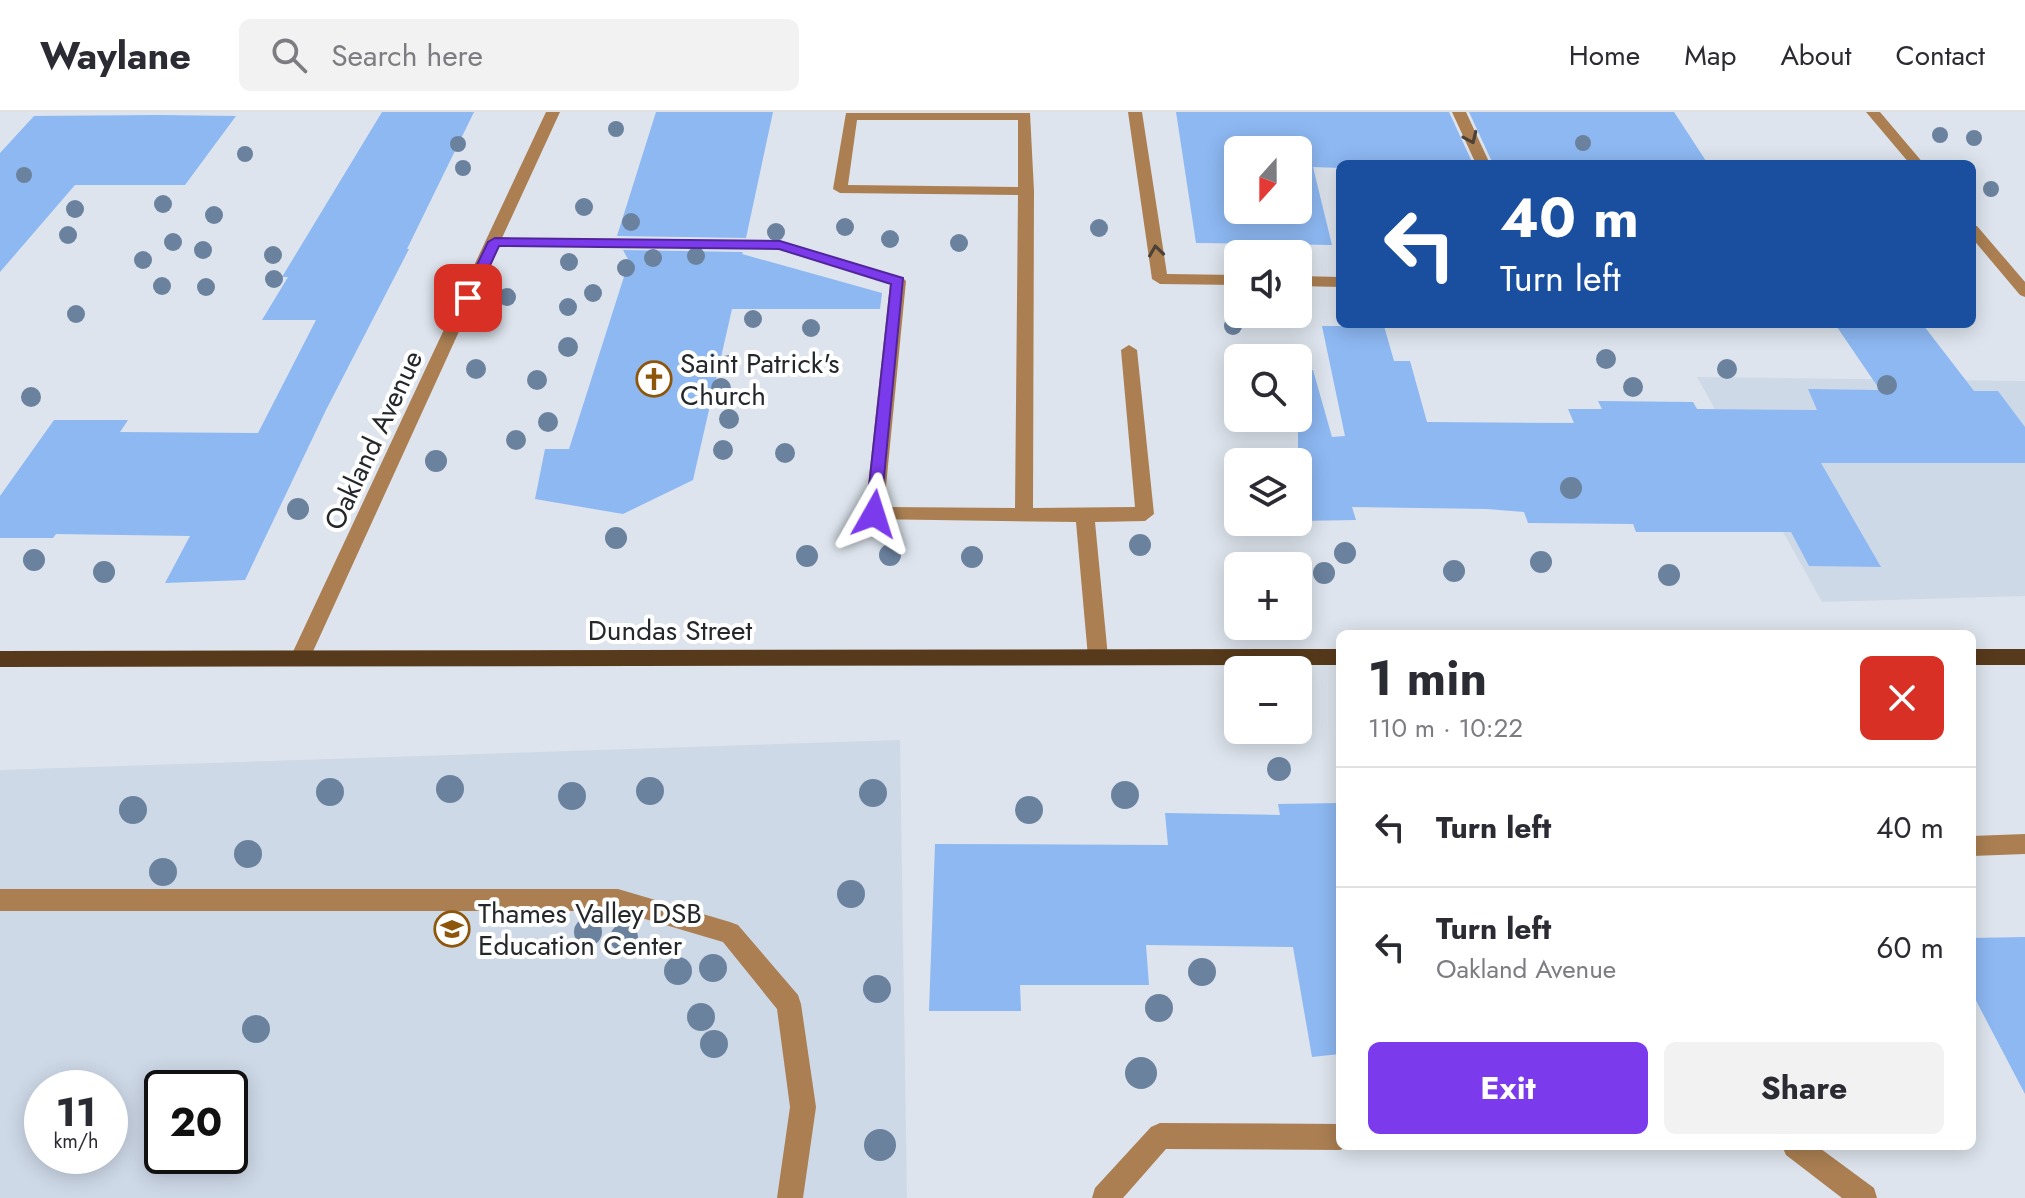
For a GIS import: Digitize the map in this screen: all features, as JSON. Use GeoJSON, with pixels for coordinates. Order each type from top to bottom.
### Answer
{"type":"FeatureCollection","features":[{"type":"Feature","properties":{"kind":"main road","name":"Dundas Street"},"geometry":{"type":"LineString","coordinates":[[0,659],[1336,657]]}},
{"type":"Feature","properties":{"kind":"main road"},"geometry":{"type":"LineString","coordinates":[[1976,657],[2025,657]]}},
{"type":"Feature","properties":{"kind":"street","name":"Oakland Avenue"},"geometry":{"type":"LineString","coordinates":[[300,658],[553,112]]}},
{"type":"Feature","properties":{"kind":"street"},"geometry":{"type":"LineString","coordinates":[[1135,112],[1160,279],[1224,280]]}},
{"type":"Feature","properties":{"kind":"street"},"geometry":{"type":"LineString","coordinates":[[1459,112],[1481,160]]}},
{"type":"Feature","properties":{"kind":"street"},"geometry":{"type":"LineString","coordinates":[[1873,112],[1914,160]]}},
{"type":"Feature","properties":{"kind":"street"},"geometry":{"type":"LineString","coordinates":[[1024,515],[1027,191],[1025,116],[851,114],[840,189],[1027,191]]}},
{"type":"Feature","properties":{"kind":"street"},"geometry":{"type":"LineString","coordinates":[[1976,234],[2025,292]]}},
{"type":"Feature","properties":{"kind":"street"},"geometry":{"type":"LineString","coordinates":[[495,242],[780,245],[898,281],[874,514],[1145,514],[1129,350]]}},
{"type":"Feature","properties":{"kind":"street"},"geometry":{"type":"LineString","coordinates":[[1312,281],[1336,282]]}},
{"type":"Feature","properties":{"kind":"street"},"geometry":{"type":"LineString","coordinates":[[1085,515],[1098,657]]}},
{"type":"Feature","properties":{"kind":"street"},"geometry":{"type":"LineString","coordinates":[[1976,846],[2025,844]]}},
{"type":"Feature","properties":{"kind":"street"},"geometry":{"type":"LineString","coordinates":[[0,900],[618,900],[730,933],[789,1004],[803,1107],[790,1198]]}},
{"type":"Feature","properties":{"kind":"street"},"geometry":{"type":"LineString","coordinates":[[1105,1198],[1160,1136],[1336,1137]]}},
{"type":"Feature","properties":{"kind":"street"},"geometry":{"type":"LineString","coordinates":[[1800,1150],[1864,1198]]}},
{"type":"Feature","properties":{"kind":"shaded area"},"geometry":{"type":"Polygon","coordinates":[[[1697,377],[2025,381],[2025,596],[1822,602],[1697,377]]]}},
{"type":"Feature","properties":{"kind":"shaded area","name":"Thames Valley DSB Education Center"},"geometry":{"type":"Polygon","coordinates":[[[900,740],[907,1198],[0,1198],[0,770],[900,740]]]}},
{"type":"Feature","properties":{"kind":"building"},"geometry":{"type":"Polygon","coordinates":[[[382,112],[474,112],[245,580],[165,583],[190,536],[56,534],[53,538],[0,538],[0,496],[54,420],[128,420],[120,432],[258,433],[316,320],[262,320],[288,277],[282,277],[382,112]]]}},
{"type":"Feature","properties":{"kind":"building"},"geometry":{"type":"Polygon","coordinates":[[[656,112],[773,112],[746,238],[617,236],[656,112]]]}},
{"type":"Feature","properties":{"kind":"building"},"geometry":{"type":"Polygon","coordinates":[[[1176,112],[1449,112],[1471,160],[1336,160],[1336,168],[1313,167],[1332,245],[1312,245],[1312,240],[1196,243],[1176,112]]]}},
{"type":"Feature","properties":{"kind":"building"},"geometry":{"type":"Polygon","coordinates":[[[1469,112],[1674,112],[1705,160],[1491,160],[1469,112]]]}},
{"type":"Feature","properties":{"kind":"building"},"geometry":{"type":"Polygon","coordinates":[[[34,116],[236,116],[185,185],[75,185],[0,272],[0,153],[34,116]]]}},
{"type":"Feature","properties":{"kind":"building","name":"Saint Patrick's Church"},"geometry":{"type":"Polygon","coordinates":[[[623,250],[743,252],[882,293],[880,309],[732,309],[693,480],[623,514],[535,499],[545,449],[569,449],[629,261],[623,250]]]}},
{"type":"Feature","properties":{"kind":"building"},"geometry":{"type":"Polygon","coordinates":[[[1322,326],[1385,328],[1394,361],[1410,361],[1427,422],[1574,423],[1568,409],[1602,409],[1598,401],[1693,402],[1697,409],[1817,410],[1808,389],[1880,390],[1838,328],[1926,328],[1974,391],[1998,391],[2025,427],[2025,463],[1821,463],[1881,567],[1809,566],[1791,532],[1636,532],[1633,524],[1528,523],[1524,512],[1487,509],[1352,507],[1356,520],[1312,521],[1312,448],[1298,448],[1298,432],[1312,432],[1312,370],[1332,437],[1345,436],[1322,326]]]}},
{"type":"Feature","properties":{"kind":"building"},"geometry":{"type":"Polygon","coordinates":[[[1336,803],[1336,1054],[1312,1057],[1293,947],[1146,945],[1149,985],[1020,985],[1021,1011],[929,1011],[935,844],[1168,845],[1165,813],[1280,815],[1278,804],[1336,803]]]}},
{"type":"Feature","properties":{"kind":"building"},"geometry":{"type":"Polygon","coordinates":[[[2025,937],[2025,1094],[1976,1001],[1976,938],[2025,937]]]}},
{"type":"Feature","properties":{"kind":"place","name":"Saint Patrick's Church"},"geometry":{"type":"Point","coordinates":[654,379]}},
{"type":"Feature","properties":{"kind":"place","name":"Thames Valley DSB Education Center"},"geometry":{"type":"Point","coordinates":[452,929]}},
{"type":"Feature","properties":{"kind":"route"},"geometry":{"type":"LineString","coordinates":[[468,298],[495,242],[780,245],[898,281],[874,514]]}}]}
